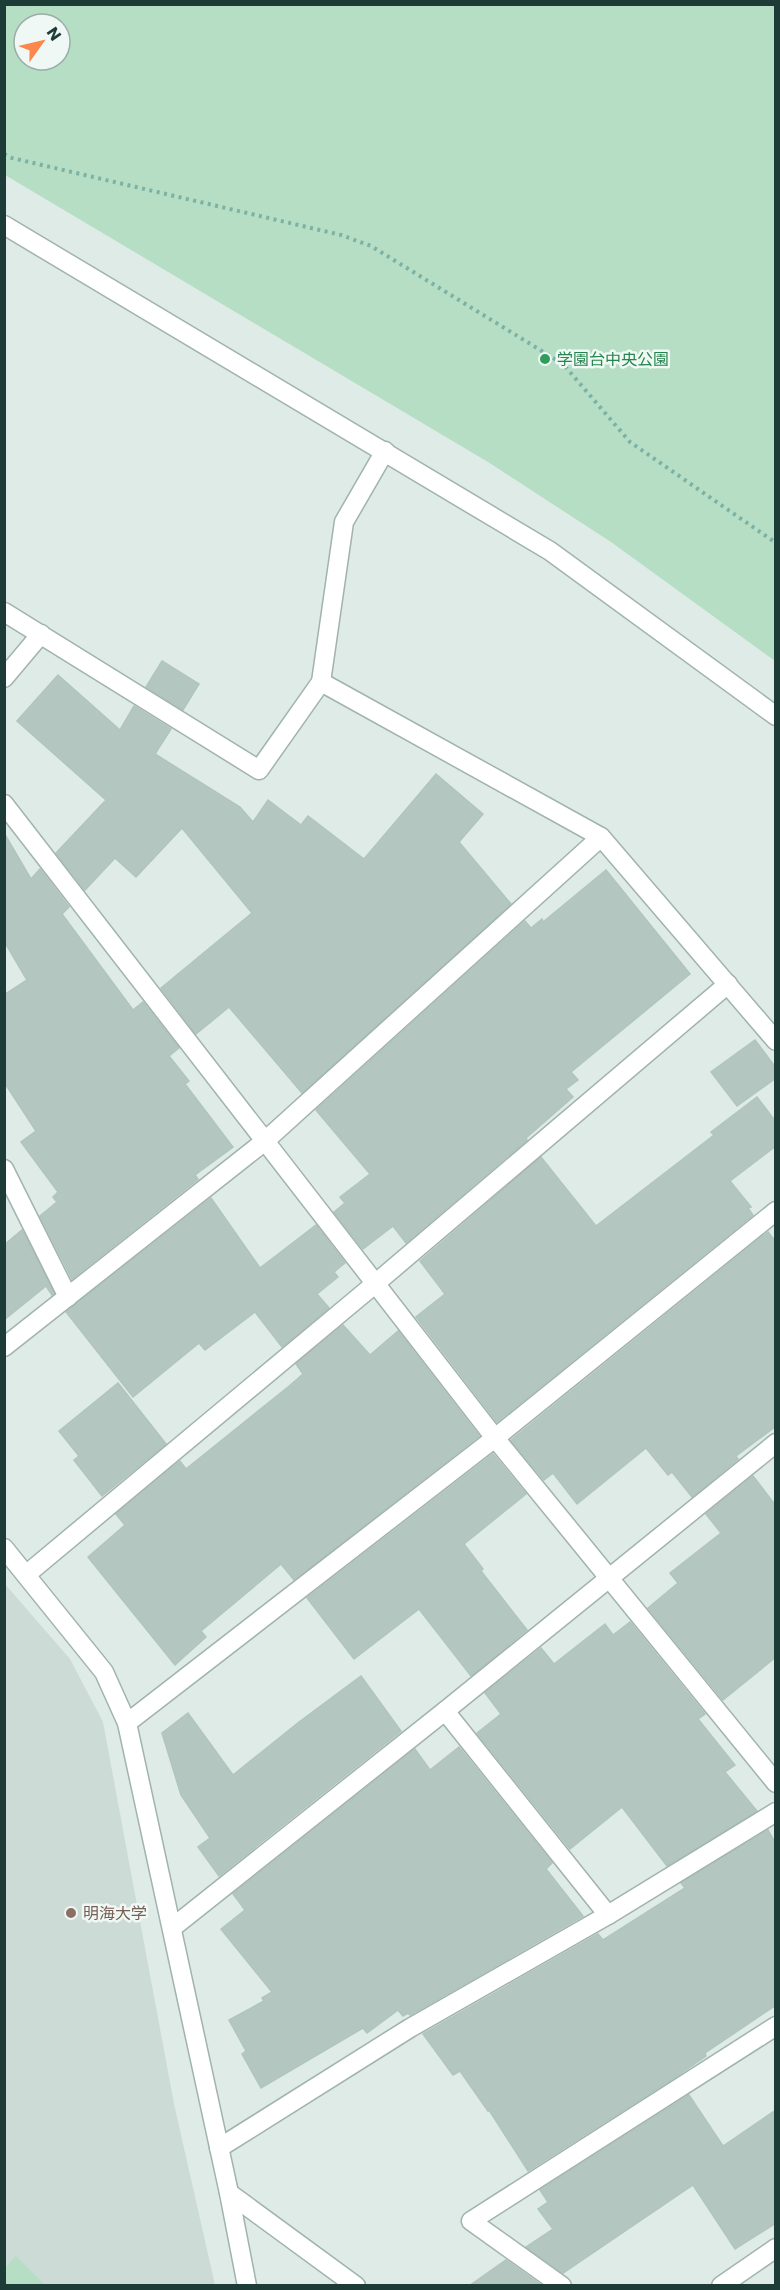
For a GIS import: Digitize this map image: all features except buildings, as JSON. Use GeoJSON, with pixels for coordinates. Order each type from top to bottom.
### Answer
{"type":"FeatureCollection","features":[{"type":"Feature","properties":{"kind":"street"},"geometry":{"type":"LineString","coordinates":[[4,225],[550,551],[776,716]]}},
{"type":"Feature","properties":{"kind":"street"},"geometry":{"type":"LineString","coordinates":[[4,612],[259,770],[321,682],[344,522],[385,451]]}},
{"type":"Feature","properties":{"kind":"street"},"geometry":{"type":"LineString","coordinates":[[4,678],[41,634]]}},
{"type":"Feature","properties":{"kind":"street"},"geometry":{"type":"LineString","coordinates":[[321,682],[601,837],[776,1041]]}},
{"type":"Feature","properties":{"kind":"street"},"geometry":{"type":"LineString","coordinates":[[4,804],[495,1438],[776,1783]]}},
{"type":"Feature","properties":{"kind":"street"},"geometry":{"type":"LineString","coordinates":[[4,1347],[265,1141],[601,837]]}},
{"type":"Feature","properties":{"kind":"street"},"geometry":{"type":"LineString","coordinates":[[27,1574],[376,1283],[728,984]]}},
{"type":"Feature","properties":{"kind":"street"},"geometry":{"type":"LineString","coordinates":[[4,1169],[69,1296]]}},
{"type":"Feature","properties":{"kind":"street"},"geometry":{"type":"LineString","coordinates":[[127,1723],[495,1438],[776,1211]]}},
{"type":"Feature","properties":{"kind":"street"},"geometry":{"type":"LineString","coordinates":[[172,1928],[445,1712],[776,1443]]}},
{"type":"Feature","properties":{"kind":"street"},"geometry":{"type":"LineString","coordinates":[[4,1548],[104,1672],[127,1723],[229,2193],[246,2286]]}},
{"type":"Feature","properties":{"kind":"street"},"geometry":{"type":"LineString","coordinates":[[445,1712],[608,1915]]}},
{"type":"Feature","properties":{"kind":"street"},"geometry":{"type":"LineString","coordinates":[[219,2148],[410,2028],[608,1915],[776,1812]]}},
{"type":"Feature","properties":{"kind":"street"},"geometry":{"type":"LineString","coordinates":[[562,2286],[471,2220],[776,2026]]}},
{"type":"Feature","properties":{"kind":"street"},"geometry":{"type":"LineString","coordinates":[[229,2193],[356,2286]]}},
{"type":"Feature","properties":{"kind":"street"},"geometry":{"type":"LineString","coordinates":[[721,2286],[776,2248]]}},
{"type":"Feature","properties":{"kind":"path"},"geometry":{"type":"LineString","coordinates":[[4,154],[12,158],[341,235],[372,246],[563,364],[630,442],[776,543]]}},
{"type":"Feature","properties":{"kind":"shaded area","name":"明海大学"},"geometry":{"type":"Polygon","coordinates":[[[4,1583],[70,1659],[103,1722],[174,2104],[215,2285],[5,2285],[4,1583]]]}},
{"type":"Feature","properties":{"kind":"green space","name":"学園台中央公園"},"geometry":{"type":"Polygon","coordinates":[[[4,5],[775,5],[775,661],[611,542],[488,462],[5,175],[4,5]]]}},
{"type":"Feature","properties":{"kind":"green space"},"geometry":{"type":"Polygon","coordinates":[[[16,2256],[45,2285],[5,2285],[5,2268],[16,2256]]]}},
{"type":"Feature","properties":{"kind":"place","name":"学園台中央公園"},"geometry":{"type":"Point","coordinates":[545,359]}},
{"type":"Feature","properties":{"kind":"place","name":"明海大学"},"geometry":{"type":"Point","coordinates":[71,1913]}}]}
